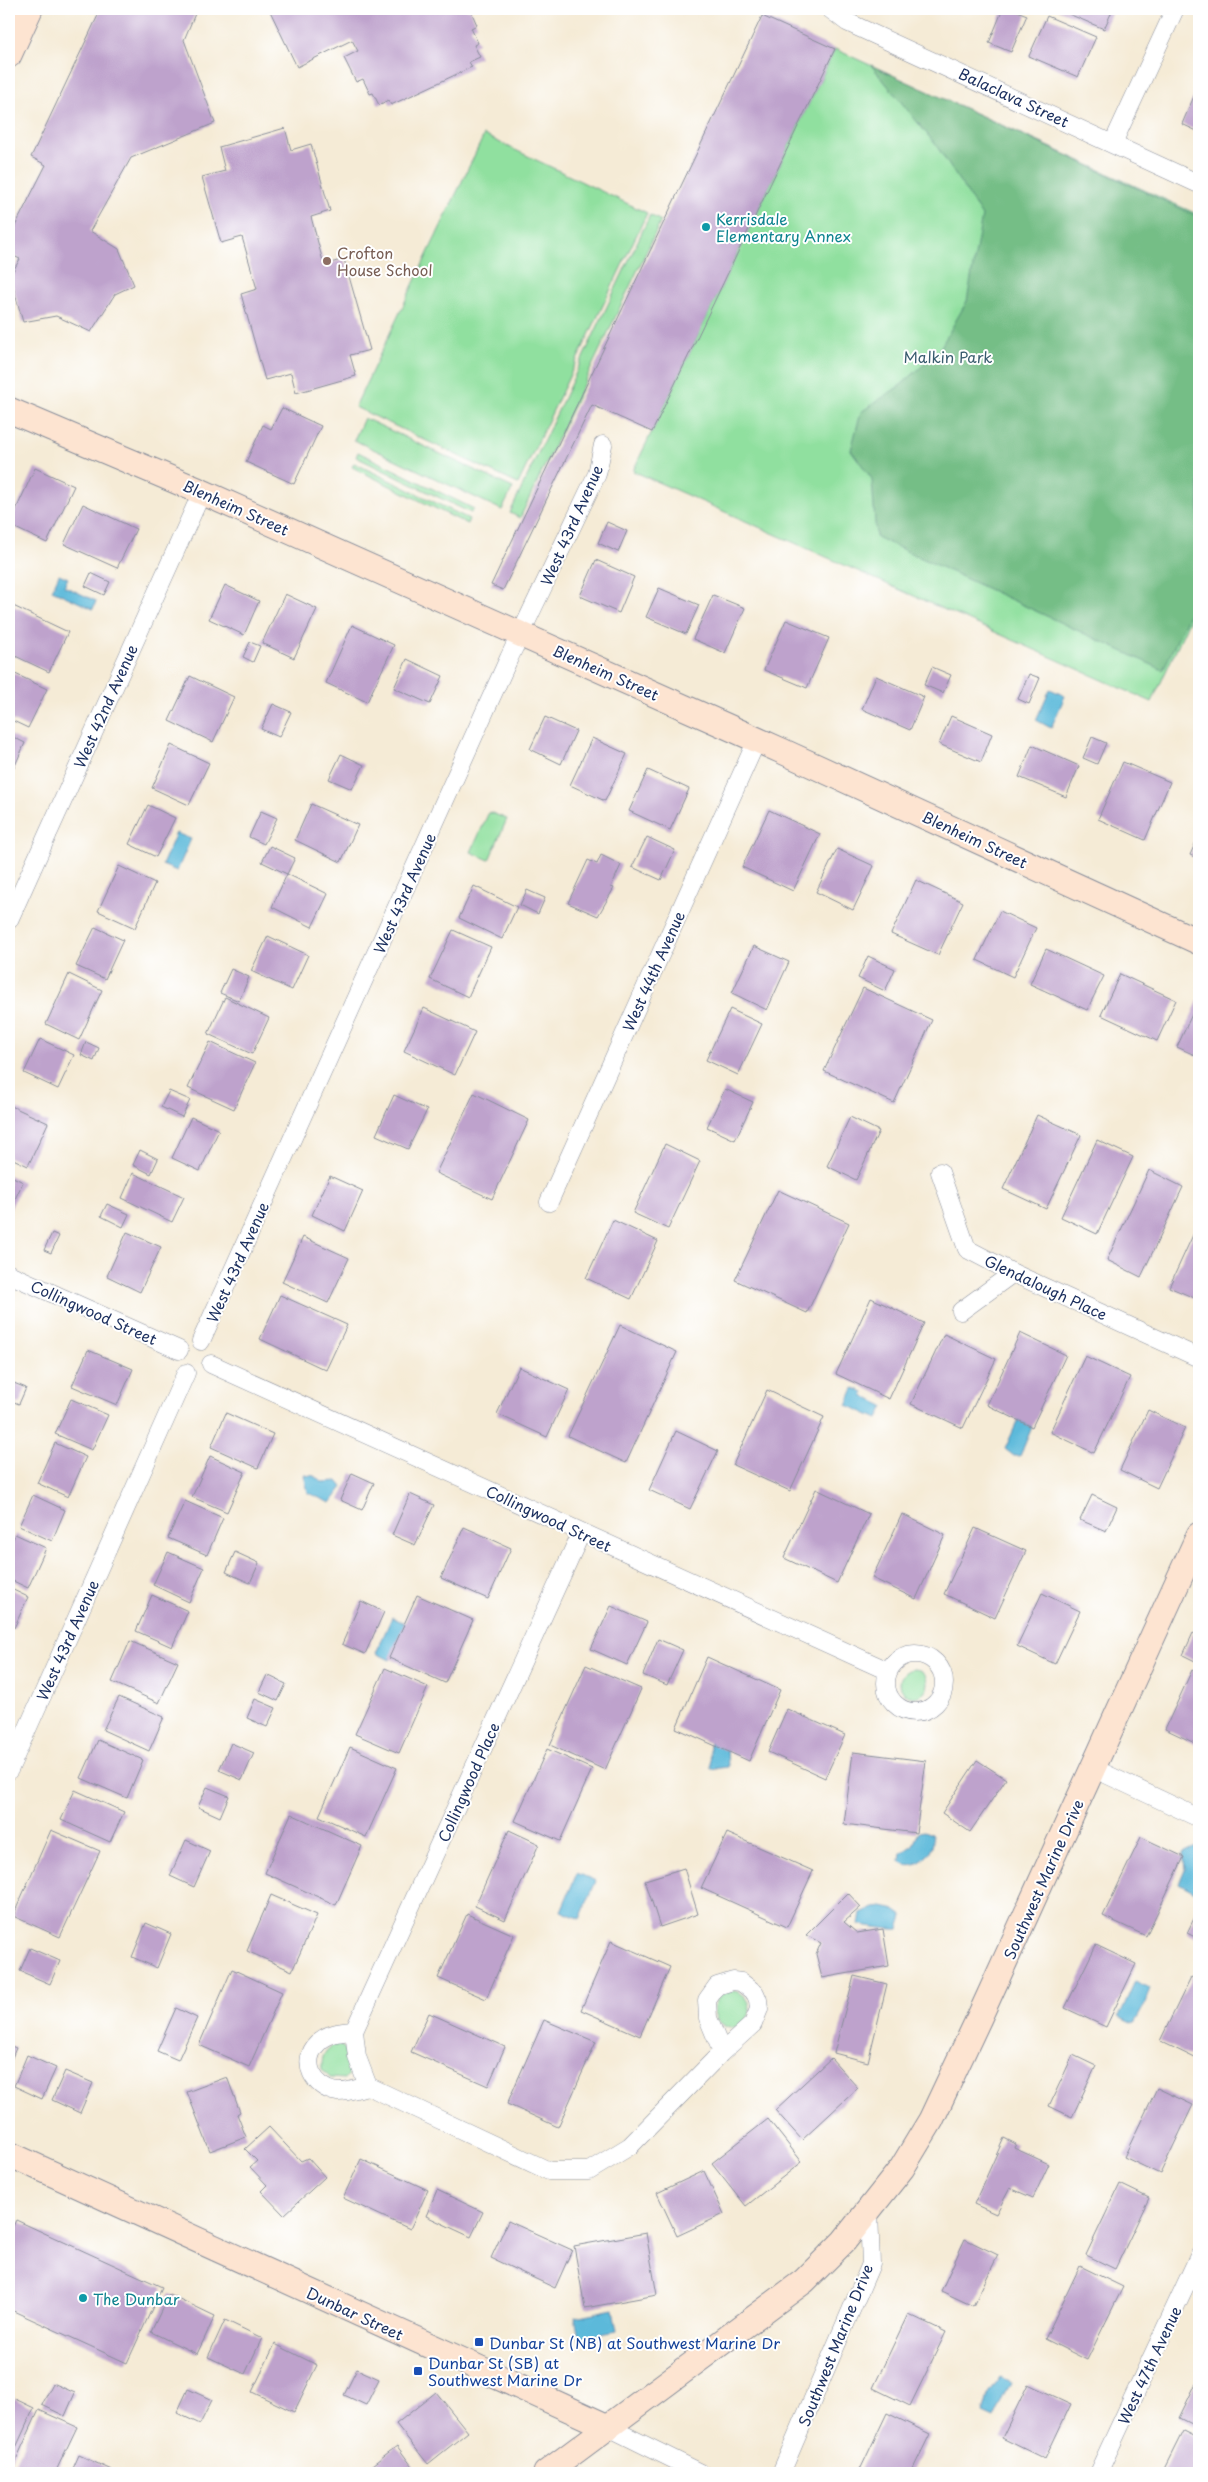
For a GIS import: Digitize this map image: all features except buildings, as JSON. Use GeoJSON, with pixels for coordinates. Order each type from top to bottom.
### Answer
{"type":"FeatureCollection","features":[{"type":"Feature","properties":{"kind":"main road"},"geometry":{"type":"LineString","coordinates":[[9,55],[30,9]]}},
{"type":"Feature","properties":{"kind":"main road","name":"Blenheim Street"},"geometry":{"type":"LineString","coordinates":[[9,410],[202,492],[521,634],[1199,942]]}},
{"type":"Feature","properties":{"kind":"main road","name":"Southwest Marine Drive"},"geometry":{"type":"LineString","coordinates":[[546,2473],[804,2281],[869,2212],[902,2168],[931,2120],[1199,1535]]}},
{"type":"Feature","properties":{"kind":"main road","name":"Dunbar Street"},"geometry":{"type":"LineString","coordinates":[[9,2154],[608,2427]]}},
{"type":"Feature","properties":{"kind":"street","name":"Balaclava Street"},"geometry":{"type":"LineString","coordinates":[[830,9],[847,22],[1199,184]]}},
{"type":"Feature","properties":{"kind":"street"},"geometry":{"type":"LineString","coordinates":[[1113,144],[1175,9]]}},
{"type":"Feature","properties":{"kind":"street","name":"West 43rd Avenue"},"geometry":{"type":"LineString","coordinates":[[200,1341],[521,634],[598,474],[604,445]]}},
{"type":"Feature","properties":{"kind":"street","name":"West 42nd Avenue"},"geometry":{"type":"LineString","coordinates":[[9,920],[202,492]]}},
{"type":"Feature","properties":{"kind":"street","name":"West 44th Avenue"},"geometry":{"type":"LineString","coordinates":[[549,1202],[757,740]]}},
{"type":"Feature","properties":{"kind":"street","name":"Glendalough Place"},"geometry":{"type":"LineString","coordinates":[[940,1172],[967,1249],[1012,1273],[1199,1358]]}},
{"type":"Feature","properties":{"kind":"street"},"geometry":{"type":"LineString","coordinates":[[961,1311],[1012,1273]]}},
{"type":"Feature","properties":{"kind":"street","name":"Collingwood Street"},"geometry":{"type":"LineString","coordinates":[[9,1274],[179,1350]]}},
{"type":"Feature","properties":{"kind":"street"},"geometry":{"type":"LineString","coordinates":[[188,1341],[200,1341],[210,1350],[211,1364],[200,1374],[186,1373],[178,1363],[179,1350],[188,1341]]}},
{"type":"Feature","properties":{"kind":"street","name":"Collingwood Street"},"geometry":{"type":"LineString","coordinates":[[211,1364],[888,1671]]}},
{"type":"Feature","properties":{"kind":"street","name":"West 43rd Avenue"},"geometry":{"type":"LineString","coordinates":[[9,1770],[186,1373]]}},
{"type":"Feature","properties":{"kind":"street","name":"Collingwood Place"},"geometry":{"type":"LineString","coordinates":[[354,2031],[581,1533]]}},
{"type":"Feature","properties":{"kind":"street"},"geometry":{"type":"LineString","coordinates":[[1093,1768],[1199,1818]]}},
{"type":"Feature","properties":{"kind":"street"},"geometry":{"type":"LineString","coordinates":[[368,2086],[357,2057],[354,2031],[334,2033],[318,2042],[309,2057],[311,2075],[321,2086],[338,2092],[368,2086],[549,2171],[588,2172],[630,2146],[722,2052]]}},
{"type":"Feature","properties":{"kind":"street","name":"Southwest Marine Drive"},"geometry":{"type":"LineString","coordinates":[[781,2473],[871,2264],[869,2212]]}},
{"type":"Feature","properties":{"kind":"street","name":"West 47th Avenue"},"geometry":{"type":"LineString","coordinates":[[1098,2473],[1199,2256]]}},
{"type":"Feature","properties":{"kind":"street","name":"Dunbar Street"},"geometry":{"type":"LineString","coordinates":[[608,2427],[701,2473]]}},
{"type":"Feature","properties":{"kind":"green space","name":"Malkin Park"},"geometry":{"type":"Polygon","coordinates":[[[835,49],[1199,215],[1199,599],[1152,702],[633,471],[835,49]]]}},
{"type":"Feature","properties":{"kind":"green space"},"geometry":{"type":"Polygon","coordinates":[[[871,65],[1199,217],[1199,593],[1163,670],[876,537],[872,479],[851,450],[861,412],[901,385],[938,352],[967,301],[982,216],[936,145],[871,65]]]}},
{"type":"Feature","properties":{"kind":"green space"},"geometry":{"type":"Polygon","coordinates":[[[484,135],[647,213],[518,484],[355,407],[484,135]]]}},
{"type":"Feature","properties":{"kind":"green space"},"geometry":{"type":"Polygon","coordinates":[[[650,215],[661,221],[520,518],[510,513],[650,215]]]}},
{"type":"Feature","properties":{"kind":"green space"},"geometry":{"type":"Polygon","coordinates":[[[364,418],[513,488],[502,510],[354,440],[364,418]]]}},
{"type":"Feature","properties":{"kind":"green space"},"geometry":{"type":"Polygon","coordinates":[[[358,452],[474,509],[471,513],[356,457],[358,452]]]}},
{"type":"Feature","properties":{"kind":"green space"},"geometry":{"type":"Polygon","coordinates":[[[354,463],[469,519],[467,524],[352,467],[354,463]]]}},
{"type":"Feature","properties":{"kind":"green space"},"geometry":{"type":"Polygon","coordinates":[[[489,812],[507,819],[489,860],[471,852],[489,812]]]}},
{"type":"Feature","properties":{"kind":"green space"},"geometry":{"type":"Polygon","coordinates":[[[914,1669],[924,1673],[928,1683],[924,1693],[914,1697],[904,1693],[900,1683],[904,1673],[914,1669]]]}},
{"type":"Feature","properties":{"kind":"green space"},"geometry":{"type":"Polygon","coordinates":[[[732,1991],[745,1996],[750,2009],[745,2022],[732,2027],[719,2022],[714,2009],[719,1996],[732,1991]]]}},
{"type":"Feature","properties":{"kind":"green space"},"geometry":{"type":"Polygon","coordinates":[[[337,2044],[344,2048],[350,2073],[345,2079],[330,2078],[322,2069],[322,2061],[325,2054],[329,2048],[337,2044]]]}},
{"type":"Feature","properties":{"kind":"water"},"geometry":{"type":"Polygon","coordinates":[[[59,574],[68,578],[64,586],[96,601],[93,609],[52,590],[59,574]]]}},
{"type":"Feature","properties":{"kind":"water"},"geometry":{"type":"Polygon","coordinates":[[[1050,689],[1065,696],[1051,728],[1036,720],[1050,689]]]}},
{"type":"Feature","properties":{"kind":"water"},"geometry":{"type":"Polygon","coordinates":[[[176,833],[191,839],[177,871],[162,865],[176,833]]]}},
{"type":"Feature","properties":{"kind":"water"},"geometry":{"type":"Polygon","coordinates":[[[854,1388],[864,1392],[863,1396],[884,1406],[878,1419],[847,1405],[854,1388]]]}},
{"type":"Feature","properties":{"kind":"water"},"geometry":{"type":"Polygon","coordinates":[[[1018,1420],[1032,1427],[1020,1456],[1014,1456],[1005,1449],[1018,1420]]]}},
{"type":"Feature","properties":{"kind":"water"},"geometry":{"type":"Polygon","coordinates":[[[304,1475],[314,1476],[322,1482],[338,1481],[343,1487],[331,1503],[308,1493],[304,1475]]]}},
{"type":"Feature","properties":{"kind":"water"},"geometry":{"type":"Polygon","coordinates":[[[392,1617],[406,1624],[390,1660],[376,1653],[392,1617]]]}},
{"type":"Feature","properties":{"kind":"water"},"geometry":{"type":"Polygon","coordinates":[[[709,1731],[726,1731],[728,1767],[711,1769],[709,1731]]]}},
{"type":"Feature","properties":{"kind":"water"},"geometry":{"type":"Polygon","coordinates":[[[924,1831],[931,1834],[933,1840],[929,1853],[919,1862],[912,1865],[900,1861],[901,1853],[913,1845],[919,1832],[924,1831]]]}},
{"type":"Feature","properties":{"kind":"water"},"geometry":{"type":"Polygon","coordinates":[[[1196,1847],[1200,1870],[1195,1892],[1179,1883],[1185,1869],[1183,1853],[1196,1847]]]}},
{"type":"Feature","properties":{"kind":"water"},"geometry":{"type":"Polygon","coordinates":[[[577,1873],[596,1881],[580,1919],[561,1911],[577,1873]]]}},
{"type":"Feature","properties":{"kind":"water"},"geometry":{"type":"Polygon","coordinates":[[[874,1908],[893,1909],[903,1916],[899,1929],[859,1924],[861,1914],[874,1908]]]}},
{"type":"Feature","properties":{"kind":"water"},"geometry":{"type":"Polygon","coordinates":[[[1135,1981],[1150,1988],[1144,2006],[1134,2024],[1119,2017],[1135,1981]]]}},
{"type":"Feature","properties":{"kind":"water"},"geometry":{"type":"Polygon","coordinates":[[[613,2309],[617,2331],[579,2338],[575,2317],[613,2309]]]}},
{"type":"Feature","properties":{"kind":"water"},"geometry":{"type":"Polygon","coordinates":[[[1000,2377],[1011,2382],[994,2419],[983,2414],[988,2395],[1000,2377]]]}},
{"type":"Feature","properties":{"kind":"place","name":"Kerrisdale Elementary Annex"},"geometry":{"type":"Point","coordinates":[706,227]}},
{"type":"Feature","properties":{"kind":"place","name":"Crofton House School"},"geometry":{"type":"Point","coordinates":[327,261]}},
{"type":"Feature","properties":{"kind":"place","name":"The Dunbar"},"geometry":{"type":"Point","coordinates":[83,2298]}},
{"type":"Feature","properties":{"kind":"place","name":"Dunbar St (NB) at Southwest Marine Dr"},"geometry":{"type":"Point","coordinates":[479,2342]}},
{"type":"Feature","properties":{"kind":"place","name":"Dunbar St (SB) at Southwest Marine Dr"},"geometry":{"type":"Point","coordinates":[418,2371]}}]}
